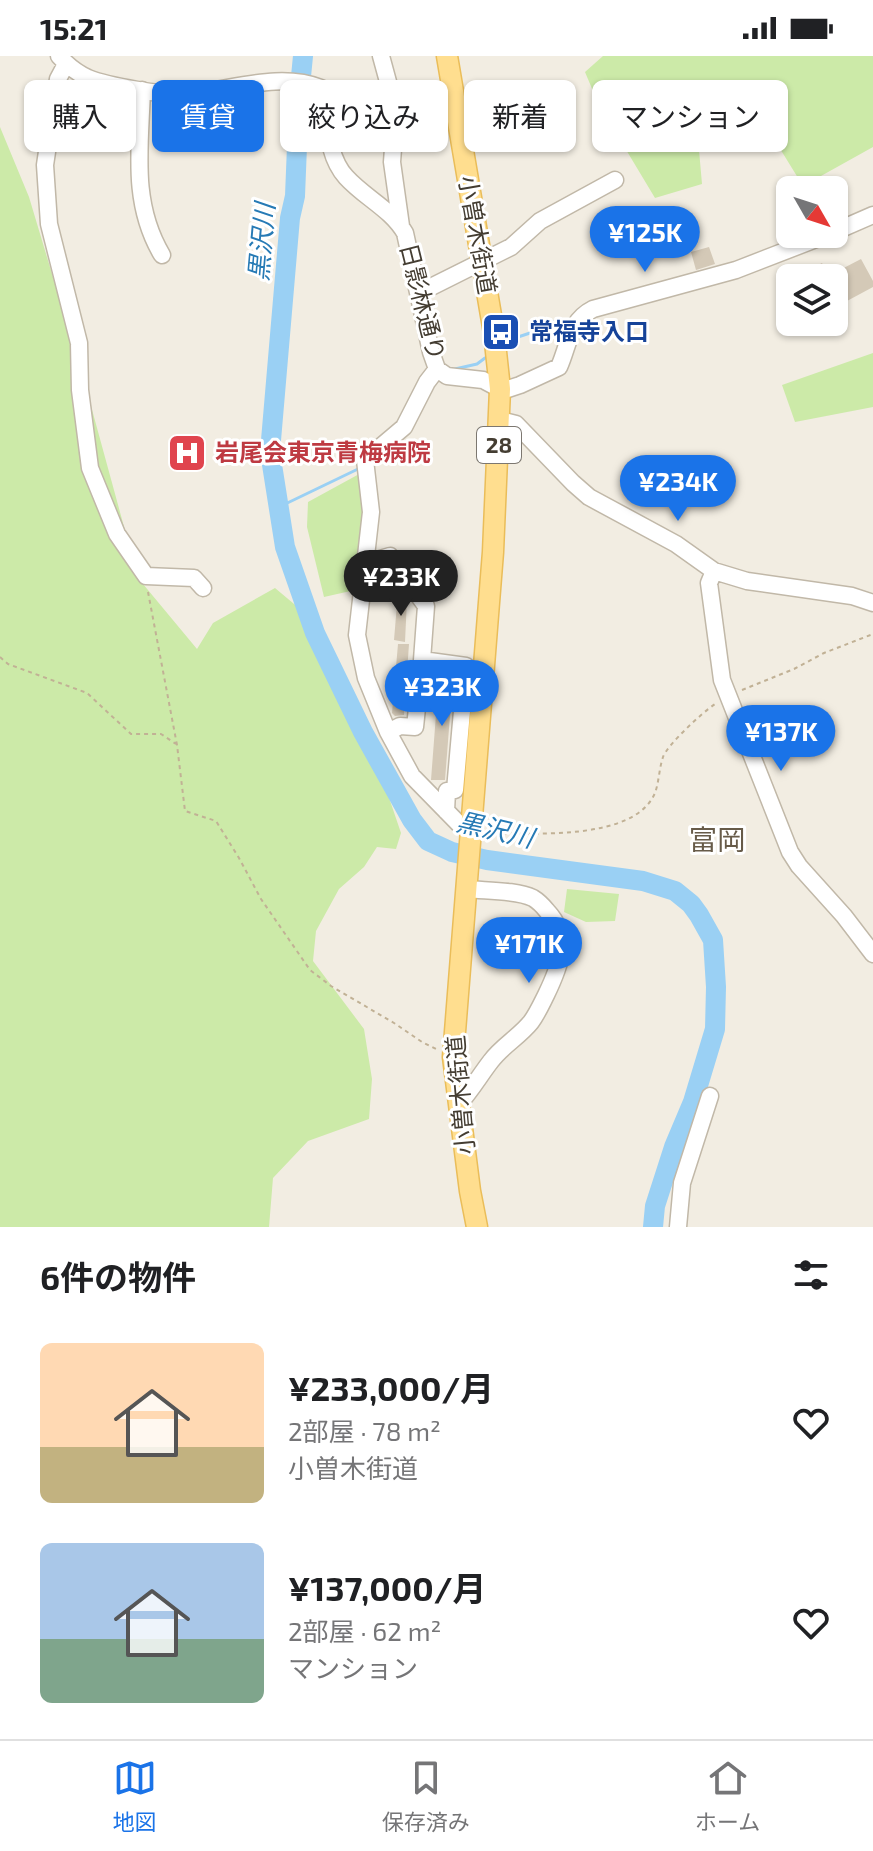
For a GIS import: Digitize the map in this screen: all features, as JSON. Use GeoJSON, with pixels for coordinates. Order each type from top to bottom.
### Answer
{"type":"FeatureCollection","features":[{"type":"Feature","properties":{"kind":"main road","name":"小曽木街道"},"geometry":{"type":"LineString","coordinates":[[447,56],[494,333],[500,389],[493,552],[453,1057],[477,1227]]}},
{"type":"Feature","properties":{"kind":"street"},"geometry":{"type":"LineString","coordinates":[[381,56],[393,100],[392,162],[401,227]]}},
{"type":"Feature","properties":{"kind":"street"},"geometry":{"type":"LineString","coordinates":[[63,60],[45,165],[49,224],[79,343],[80,390],[90,468],[117,534],[146,576],[194,578],[203,588]]}},
{"type":"Feature","properties":{"kind":"street","name":"日影林通り"},"geometry":{"type":"LineString","coordinates":[[63,60],[95,81],[183,95],[248,84],[287,82],[319,87],[329,135],[342,171],[348,180],[395,219],[407,241],[437,369],[447,376],[483,380],[500,389]]}},
{"type":"Feature","properties":{"kind":"street"},"geometry":{"type":"LineString","coordinates":[[142,90],[140,192],[150,232],[162,255]]}},
{"type":"Feature","properties":{"kind":"street"},"geometry":{"type":"LineString","coordinates":[[419,293],[511,247],[540,221],[615,180]]}},
{"type":"Feature","properties":{"kind":"street"},"geometry":{"type":"LineString","coordinates":[[848,226],[873,215]]}},
{"type":"Feature","properties":{"kind":"street"},"geometry":{"type":"LineString","coordinates":[[500,389],[520,385],[559,367],[573,327],[582,315],[593,309],[736,270],[792,248]]}},
{"type":"Feature","properties":{"kind":"street"},"geometry":{"type":"LineString","coordinates":[[437,369],[404,427],[365,460],[371,512],[357,635],[366,678],[388,732],[412,776],[470,834]]}},
{"type":"Feature","properties":{"kind":"street"},"geometry":{"type":"LineString","coordinates":[[500,420],[516,424],[589,497],[676,544],[714,571],[747,581],[852,596],[873,603]]}},
{"type":"Feature","properties":{"kind":"street"},"geometry":{"type":"LineString","coordinates":[[367,563],[390,556],[426,606],[415,727],[400,726],[388,732]]}},
{"type":"Feature","properties":{"kind":"street"},"geometry":{"type":"LineString","coordinates":[[714,571],[709,583],[722,680],[790,852],[873,954]]}},
{"type":"Feature","properties":{"kind":"street"},"geometry":{"type":"LineString","coordinates":[[422,660],[466,666],[455,790],[447,791],[446,811]]}},
{"type":"Feature","properties":{"kind":"street"},"geometry":{"type":"LineString","coordinates":[[458,1105],[492,1059],[537,1014],[555,977],[562,940],[551,915],[535,899],[467,882]]}},
{"type":"Feature","properties":{"kind":"street"},"geometry":{"type":"LineString","coordinates":[[678,1227],[682,1183],[710,1096]]}},
{"type":"Feature","properties":{"kind":"path"},"geometry":{"type":"LineString","coordinates":[[146,576],[177,745],[185,811],[216,821],[261,899],[310,970],[422,1042],[453,1057]]}},
{"type":"Feature","properties":{"kind":"path"},"geometry":{"type":"LineString","coordinates":[[470,834],[567,834],[606,826],[638,814],[648,805],[655,792],[666,750],[713,705],[824,653],[873,634]]}},
{"type":"Feature","properties":{"kind":"path"},"geometry":{"type":"LineString","coordinates":[[0,657],[8,664],[87,693],[131,734],[161,734],[177,745]]}},
{"type":"Feature","properties":{"kind":"green space"},"geometry":{"type":"Polygon","coordinates":[[[603,56],[873,56],[873,147],[821,176],[797,176],[782,152],[788,152],[788,80],[592,80],[592,89],[585,72],[603,56]]]}},
{"type":"Feature","properties":{"kind":"green space"},"geometry":{"type":"Polygon","coordinates":[[[0,127],[29,197],[85,384],[138,578],[197,649],[213,623],[275,588],[306,614],[383,780],[401,833],[396,849],[377,847],[364,867],[339,889],[316,931],[313,961],[364,1029],[372,1079],[369,1119],[308,1141],[273,1178],[269,1227],[0,1227],[0,127]]]}},
{"type":"Feature","properties":{"kind":"green space"},"geometry":{"type":"Polygon","coordinates":[[[627,152],[699,152],[702,184],[655,198],[627,152]]]}},
{"type":"Feature","properties":{"kind":"green space"},"geometry":{"type":"Polygon","coordinates":[[[873,353],[873,407],[795,422],[782,385],[873,353]]]}},
{"type":"Feature","properties":{"kind":"green space"},"geometry":{"type":"Polygon","coordinates":[[[361,473],[366,503],[355,590],[324,597],[307,527],[308,502],[361,473]]]}},
{"type":"Feature","properties":{"kind":"green space"},"geometry":{"type":"Polygon","coordinates":[[[567,889],[619,894],[615,921],[586,922],[564,912],[567,889]]]}},
{"type":"Feature","properties":{"kind":"building"},"geometry":{"type":"Polygon","coordinates":[[[709,247],[715,264],[696,270],[691,252],[709,247]]]}},
{"type":"Feature","properties":{"kind":"building"},"geometry":{"type":"Polygon","coordinates":[[[861,259],[873,287],[848,300],[848,266],[861,259]]]}},
{"type":"Feature","properties":{"kind":"building"},"geometry":{"type":"Polygon","coordinates":[[[398,592],[402,592],[407,599],[405,642],[394,640],[398,592]]]}},
{"type":"Feature","properties":{"kind":"building"},"geometry":{"type":"Polygon","coordinates":[[[398,644],[409,644],[404,715],[395,716],[392,713],[398,644]]]}},
{"type":"Feature","properties":{"kind":"building"},"geometry":{"type":"Polygon","coordinates":[[[439,675],[453,677],[445,780],[431,780],[439,675]]]}},
{"type":"Feature","properties":{"kind":"waterway","name":"黒沢川"},"geometry":{"type":"LineString","coordinates":[[303,56],[295,196],[290,218],[270,452],[285,547],[315,633],[363,732],[412,820],[428,841],[452,852],[487,860],[643,881],[675,891],[691,904],[713,940],[715,1029],[693,1102],[674,1147],[655,1206],[653,1227]]}},
{"type":"Feature","properties":{"kind":"waterway"},"geometry":{"type":"LineString","coordinates":[[503,342],[552,322],[565,324],[570,319]]}},
{"type":"Feature","properties":{"kind":"waterway"},"geometry":{"type":"LineString","coordinates":[[455,369],[477,364],[485,358]]}},
{"type":"Feature","properties":{"kind":"waterway"},"geometry":{"type":"LineString","coordinates":[[279,507],[358,469]]}},
{"type":"Feature","properties":{"kind":"place","name":"常福寺入口"},"geometry":{"type":"Point","coordinates":[501,332]}},
{"type":"Feature","properties":{"kind":"place","name":"岩尾会東京青梅病院"},"geometry":{"type":"Point","coordinates":[187,453]}},
{"type":"Feature","properties":{"kind":"district","name":"富岡"},"geometry":{"type":"Point","coordinates":[717,840]}}]}
